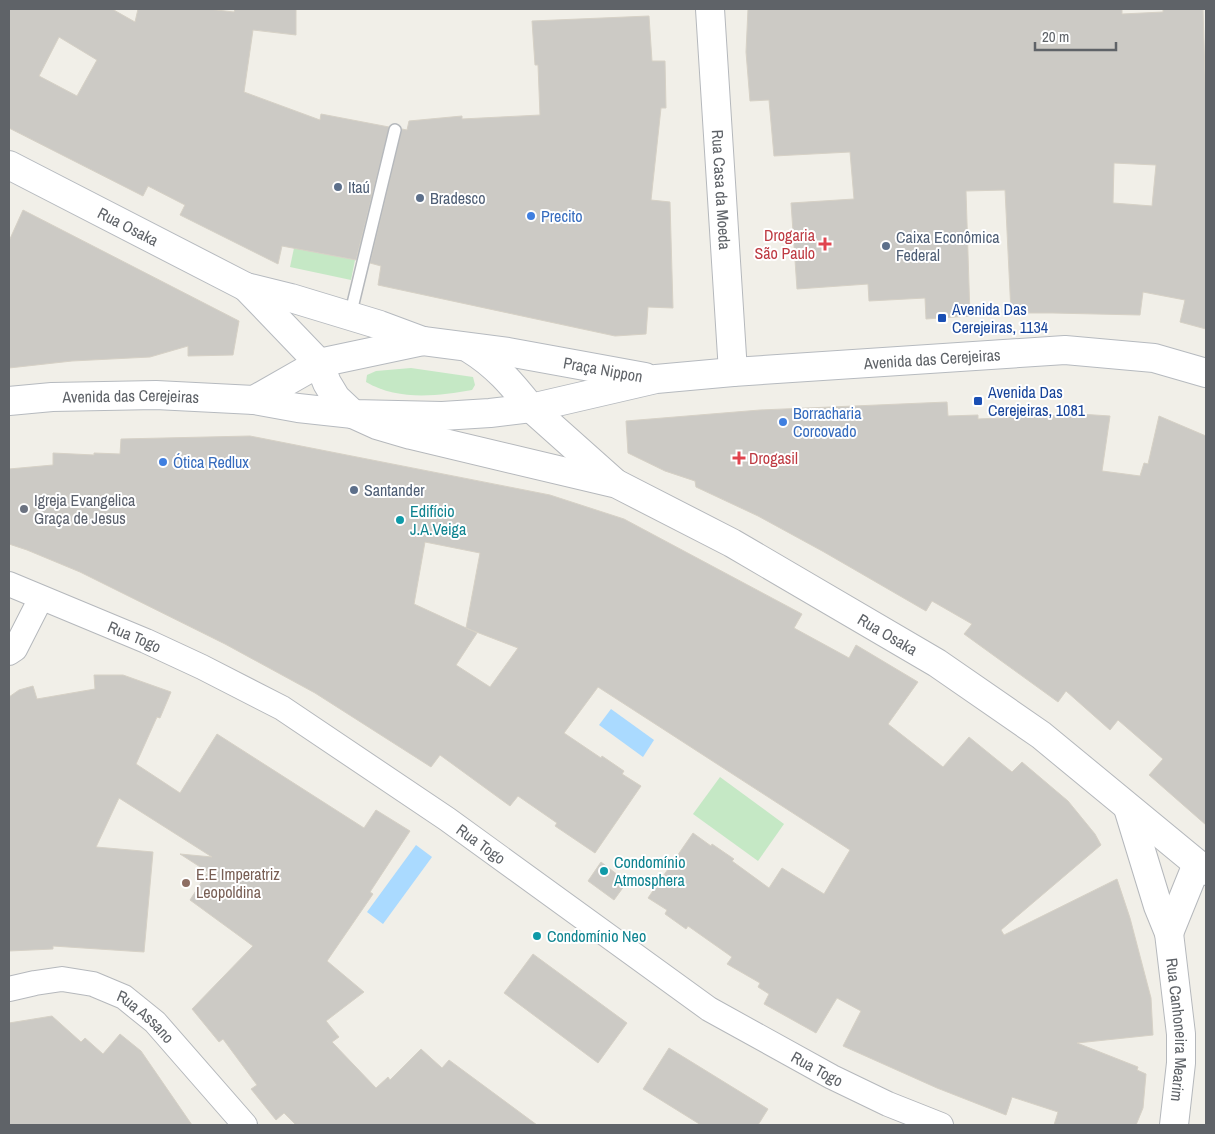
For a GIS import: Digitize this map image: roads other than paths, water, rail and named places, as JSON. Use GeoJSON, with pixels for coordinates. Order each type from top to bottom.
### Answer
{"type":"FeatureCollection","features":[{"type":"Feature","properties":{"kind":"main road","name":"Rua Casa da Moeda"},"geometry":{"type":"LineString","coordinates":[[710,9],[733,372]]}},
{"type":"Feature","properties":{"kind":"main road","name":"Rua Osaka"},"geometry":{"type":"LineString","coordinates":[[9,165],[246,287]]}},
{"type":"Feature","properties":{"kind":"main road","name":"Praça Nippon"},"geometry":{"type":"LineString","coordinates":[[246,287],[291,298],[380,325],[423,341],[508,352],[656,379]]}},
{"type":"Feature","properties":{"kind":"main road"},"geometry":{"type":"LineString","coordinates":[[246,287],[319,363],[327,383],[336,398],[353,414]]}},
{"type":"Feature","properties":{"kind":"main road","name":"Praça Nippon"},"geometry":{"type":"LineString","coordinates":[[254,400],[319,363],[423,341]]}},
{"type":"Feature","properties":{"kind":"main road"},"geometry":{"type":"LineString","coordinates":[[464,346],[486,359],[500,371],[531,408],[617,484]]}},
{"type":"Feature","properties":{"kind":"main road","name":"Avenida das Cerejeiras"},"geometry":{"type":"LineString","coordinates":[[656,379],[733,372],[1065,350],[1154,358],[1206,372]]}},
{"type":"Feature","properties":{"kind":"main road","name":"Praça Nippon"},"geometry":{"type":"LineString","coordinates":[[254,400],[298,408],[353,414],[442,416],[531,408],[656,379]]}},
{"type":"Feature","properties":{"kind":"main road","name":"Avenida das Cerejeiras"},"geometry":{"type":"LineString","coordinates":[[9,401],[52,397],[156,395],[254,400]]}},
{"type":"Feature","properties":{"kind":"main road","name":"Praça Nippon"},"geometry":{"type":"LineString","coordinates":[[353,414],[411,436],[532,463]]}},
{"type":"Feature","properties":{"kind":"main road","name":"Rua Osaka"},"geometry":{"type":"LineString","coordinates":[[532,463],[617,484],[732,544],[937,663],[1041,735],[1202,868]]}},
{"type":"Feature","properties":{"kind":"main road","name":"Rua Canhoneira Mearim"},"geometry":{"type":"LineString","coordinates":[[1128,808],[1158,906],[1169,934],[1181,1034],[1181,1063],[1174,1125]]}},
{"type":"Feature","properties":{"kind":"main road","name":"Rua Canhoneira Mearim"},"geometry":{"type":"LineString","coordinates":[[1169,934],[1202,868]]}},
{"type":"Feature","properties":{"kind":"street","name":"Rua Togo"},"geometry":{"type":"LineString","coordinates":[[9,584],[146,641],[282,708],[447,820],[709,1009],[832,1077],[888,1104],[941,1125]]}},
{"type":"Feature","properties":{"kind":"street"},"geometry":{"type":"LineString","coordinates":[[9,653],[15,649],[41,598]]}},
{"type":"Feature","properties":{"kind":"street","name":"Rua Assano"},"geometry":{"type":"LineString","coordinates":[[9,989],[62,979],[93,984],[124,997],[154,1022],[245,1125]]}},
{"type":"Feature","properties":{"kind":"lane"},"geometry":{"type":"LineString","coordinates":[[350,316],[395,130]]}},
{"type":"Feature","properties":{"kind":"water"},"geometry":{"type":"Polygon","coordinates":[[[611,709],[654,740],[643,757],[599,725],[611,709]]]}},
{"type":"Feature","properties":{"kind":"water"},"geometry":{"type":"Polygon","coordinates":[[[416,845],[432,857],[383,924],[367,912],[416,845]]]}},
{"type":"Feature","properties":{"kind":"place","name":"Itaú"},"geometry":{"type":"Point","coordinates":[338,187]}},
{"type":"Feature","properties":{"kind":"place","name":"Bradesco"},"geometry":{"type":"Point","coordinates":[420,198]}},
{"type":"Feature","properties":{"kind":"place","name":"Precito"},"geometry":{"type":"Point","coordinates":[531,216]}},
{"type":"Feature","properties":{"kind":"place","name":"Drogaria São Paulo"},"geometry":{"type":"Point","coordinates":[825,244]}},
{"type":"Feature","properties":{"kind":"place","name":"Caixa Econômica Federal"},"geometry":{"type":"Point","coordinates":[886,246]}},
{"type":"Feature","properties":{"kind":"place","name":"Avenida Das Cerejeiras, 1134"},"geometry":{"type":"Point","coordinates":[942,318]}},
{"type":"Feature","properties":{"kind":"place","name":"Avenida Das Cerejeiras, 1081"},"geometry":{"type":"Point","coordinates":[978,401]}},
{"type":"Feature","properties":{"kind":"place","name":"Borracharia Corcovado"},"geometry":{"type":"Point","coordinates":[783,422]}},
{"type":"Feature","properties":{"kind":"place","name":"Drogasil"},"geometry":{"type":"Point","coordinates":[739,458]}},
{"type":"Feature","properties":{"kind":"place","name":"Ótica Redlux"},"geometry":{"type":"Point","coordinates":[163,462]}},
{"type":"Feature","properties":{"kind":"place","name":"Santander"},"geometry":{"type":"Point","coordinates":[354,490]}},
{"type":"Feature","properties":{"kind":"place","name":"Igreja Evangelica Graça de Jesus"},"geometry":{"type":"Point","coordinates":[24,509]}},
{"type":"Feature","properties":{"kind":"place","name":"Edifício J.A.Veiga"},"geometry":{"type":"Point","coordinates":[400,520]}},
{"type":"Feature","properties":{"kind":"place","name":"Condomínio Atmosphera"},"geometry":{"type":"Point","coordinates":[604,871]}},
{"type":"Feature","properties":{"kind":"place","name":"E.E Imperatriz Leopoldina"},"geometry":{"type":"Point","coordinates":[186,883]}},
{"type":"Feature","properties":{"kind":"place","name":"Condomínio Neo"},"geometry":{"type":"Point","coordinates":[537,936]}}]}
